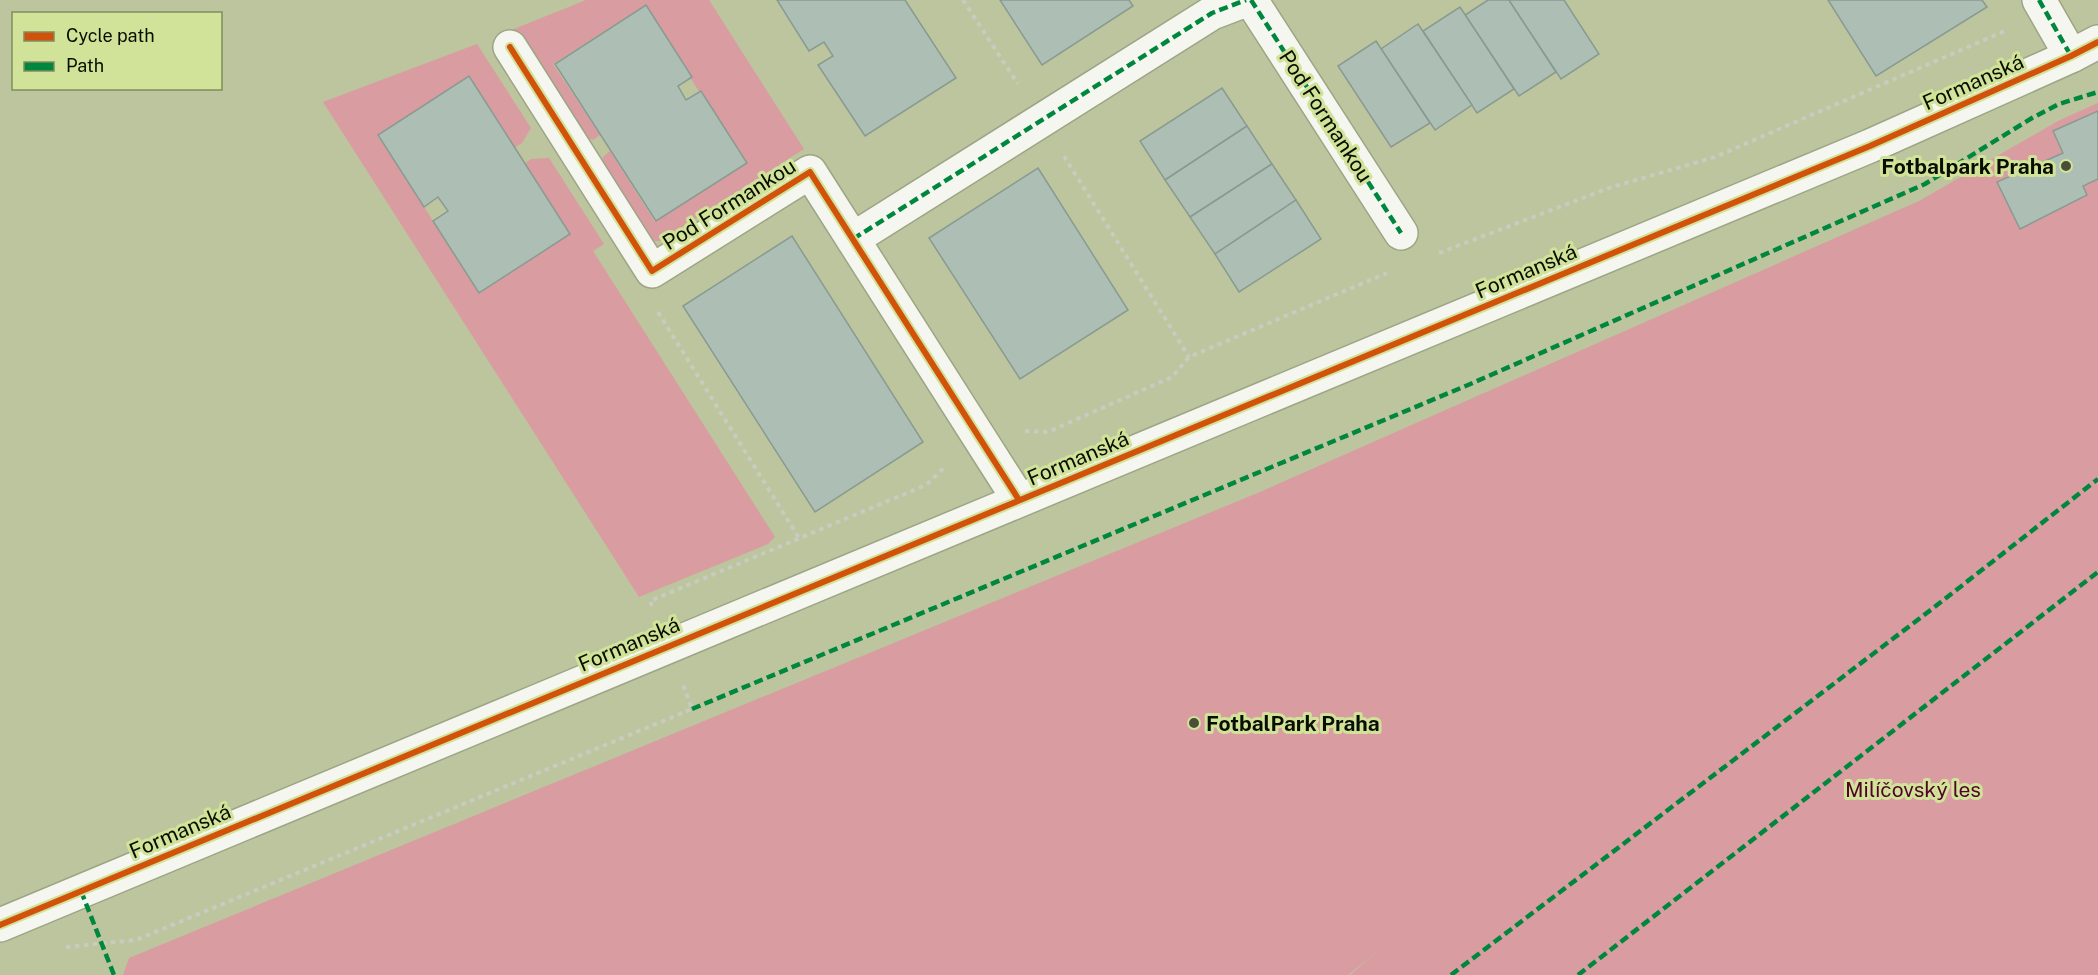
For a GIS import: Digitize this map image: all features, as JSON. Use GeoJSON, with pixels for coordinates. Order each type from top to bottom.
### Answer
{"type":"FeatureCollection","features":[{"type":"Feature","properties":{"kind":"street","name":"Pod Formankou"},"geometry":{"type":"LineString","coordinates":[[852,239],[1212,13],[1248,0],[1401,233]]}},
{"type":"Feature","properties":{"kind":"street"},"geometry":{"type":"LineString","coordinates":[[2043,6],[2085,49]]}},
{"type":"Feature","properties":{"kind":"street","name":"Pod Formankou"},"geometry":{"type":"LineString","coordinates":[[510,46],[652,272],[810,172],[1019,500]]}},
{"type":"Feature","properties":{"kind":"street","name":"Formanská"},"geometry":{"type":"LineString","coordinates":[[0,925],[629,661],[1870,146],[2085,49]]}},
{"type":"Feature","properties":{"kind":"path"},"geometry":{"type":"LineString","coordinates":[[963,0],[1041,119],[1189,357]]}},
{"type":"Feature","properties":{"kind":"path"},"geometry":{"type":"LineString","coordinates":[[1433,256],[1609,188],[1715,157],[2043,6]]}},
{"type":"Feature","properties":{"kind":"path"},"geometry":{"type":"LineString","coordinates":[[652,272],[658,312],[799,538]]}},
{"type":"Feature","properties":{"kind":"path"},"geometry":{"type":"LineString","coordinates":[[650,601],[926,485],[950,462],[1014,430],[1048,432],[1172,377],[1189,357],[1390,272]]}},
{"type":"Feature","properties":{"kind":"path"},"geometry":{"type":"LineString","coordinates":[[61,947],[103,945],[136,940],[692,709]]}},
{"type":"Feature","properties":{"kind":"green space"},"geometry":{"type":"Polygon","coordinates":[[[586,0],[709,0],[804,149],[660,241],[646,241],[600,164],[610,151],[655,222],[745,163],[644,6],[553,64],[600,135],[593,140],[581,135],[509,31],[586,0]]]}},
{"type":"Feature","properties":{"kind":"green space"},"geometry":{"type":"Polygon","coordinates":[[[477,44],[531,128],[522,143],[514,148],[378,136],[480,293],[570,234],[524,164],[531,159],[549,158],[604,244],[593,251],[775,537],[768,544],[639,597],[323,102],[477,44]]]}},
{"type":"Feature","properties":{"kind":"green space","name":"FotbalPark Praha"},"geometry":{"type":"Polygon","coordinates":[[[2098,103],[2098,975],[1350,975],[1378,951],[1348,975],[123,975],[129,958],[1260,492],[1919,201],[2058,121],[2098,103]]]}},
{"type":"Feature","properties":{"kind":"building"},"geometry":{"type":"Polygon","coordinates":[[[777,0],[905,0],[956,78],[865,136],[818,65],[833,56],[824,42],[809,51],[777,0]]]}},
{"type":"Feature","properties":{"kind":"building"},"geometry":{"type":"Polygon","coordinates":[[[1000,0],[1129,0],[1133,6],[1042,65],[1000,0]]]}},
{"type":"Feature","properties":{"kind":"building"},"geometry":{"type":"Polygon","coordinates":[[[1488,0],[1509,0],[1556,72],[1519,96],[1465,15],[1488,0]]]}},
{"type":"Feature","properties":{"kind":"building"},"geometry":{"type":"Polygon","coordinates":[[[1509,0],[1564,0],[1599,54],[1561,79],[1509,0]]]}},
{"type":"Feature","properties":{"kind":"building"},"geometry":{"type":"Polygon","coordinates":[[[1828,0],[1982,0],[1987,7],[1876,76],[1828,0]]]}},
{"type":"Feature","properties":{"kind":"building"},"geometry":{"type":"Polygon","coordinates":[[[646,5],[692,77],[678,86],[686,100],[701,91],[747,163],[656,221],[555,64],[646,5]]]}},
{"type":"Feature","properties":{"kind":"building"},"geometry":{"type":"Polygon","coordinates":[[[1460,7],[1514,89],[1477,113],[1423,31],[1460,7]]]}},
{"type":"Feature","properties":{"kind":"building"},"geometry":{"type":"Polygon","coordinates":[[[1418,24],[1472,105],[1435,130],[1381,49],[1418,24]]]}},
{"type":"Feature","properties":{"kind":"building"},"geometry":{"type":"Polygon","coordinates":[[[1376,41],[1430,123],[1391,147],[1338,66],[1376,41]]]}},
{"type":"Feature","properties":{"kind":"building"},"geometry":{"type":"Polygon","coordinates":[[[469,76],[570,234],[479,293],[433,221],[448,211],[438,197],[424,207],[378,135],[469,76]]]}},
{"type":"Feature","properties":{"kind":"building"},"geometry":{"type":"Polygon","coordinates":[[[1222,88],[1247,126],[1165,180],[1140,141],[1222,88]]]}},
{"type":"Feature","properties":{"kind":"building","name":"Fotbalpark Praha"},"geometry":{"type":"Polygon","coordinates":[[[2098,111],[2098,179],[2083,186],[2087,195],[2020,229],[1997,182],[2063,153],[2053,131],[2098,111]]]}},
{"type":"Feature","properties":{"kind":"building"},"geometry":{"type":"Polygon","coordinates":[[[1247,126],[1272,164],[1190,217],[1165,180],[1247,126]]]}},
{"type":"Feature","properties":{"kind":"building"},"geometry":{"type":"Polygon","coordinates":[[[1272,164],[1296,200],[1215,254],[1190,217],[1272,164]]]}},
{"type":"Feature","properties":{"kind":"building"},"geometry":{"type":"Polygon","coordinates":[[[1038,168],[1128,310],[1020,379],[929,238],[1038,168]]]}},
{"type":"Feature","properties":{"kind":"building"},"geometry":{"type":"Polygon","coordinates":[[[1296,200],[1321,239],[1239,292],[1215,254],[1296,200]]]}},
{"type":"Feature","properties":{"kind":"building"},"geometry":{"type":"Polygon","coordinates":[[[792,236],[923,442],[815,512],[683,306],[792,236]]]}},
{"type":"Feature","properties":{"kind":"marked path"},"geometry":{"type":"LineString","coordinates":[[853,239],[1212,13],[1246,0]]}},
{"type":"Feature","properties":{"kind":"marked path"},"geometry":{"type":"LineString","coordinates":[[1251,0],[1401,233]]}},
{"type":"Feature","properties":{"kind":"marked path"},"geometry":{"type":"LineString","coordinates":[[2039,0],[2071,56]]}},
{"type":"Feature","properties":{"kind":"marked path"},"geometry":{"type":"LineString","coordinates":[[692,709],[1468,385],[1925,184],[2032,118],[2059,104],[2098,92]]}},
{"type":"Feature","properties":{"kind":"marked path"},"geometry":{"type":"LineString","coordinates":[[1451,975],[1932,609],[2098,479]]}},
{"type":"Feature","properties":{"kind":"marked path"},"geometry":{"type":"LineString","coordinates":[[1578,975],[2098,572]]}},
{"type":"Feature","properties":{"kind":"marked path"},"geometry":{"type":"LineString","coordinates":[[81,891],[114,975]]}},
{"type":"Feature","properties":{"kind":"cycle path"},"geometry":{"type":"LineString","coordinates":[[0,925],[1870,146],[2098,42]]}},
{"type":"Feature","properties":{"kind":"cycle path"},"geometry":{"type":"LineString","coordinates":[[510,47],[652,271],[810,172],[1019,500]]}},
{"type":"Feature","properties":{"kind":"place","name":"Fotbalpark Praha"},"geometry":{"type":"Point","coordinates":[2066,166]}},
{"type":"Feature","properties":{"kind":"place","name":"FotbalPark Praha"},"geometry":{"type":"Point","coordinates":[1194,723]}},
{"type":"Feature","properties":{"kind":"park label","name":"Milíčovský les"},"geometry":{"type":"Point","coordinates":[1913,789]}}]}
